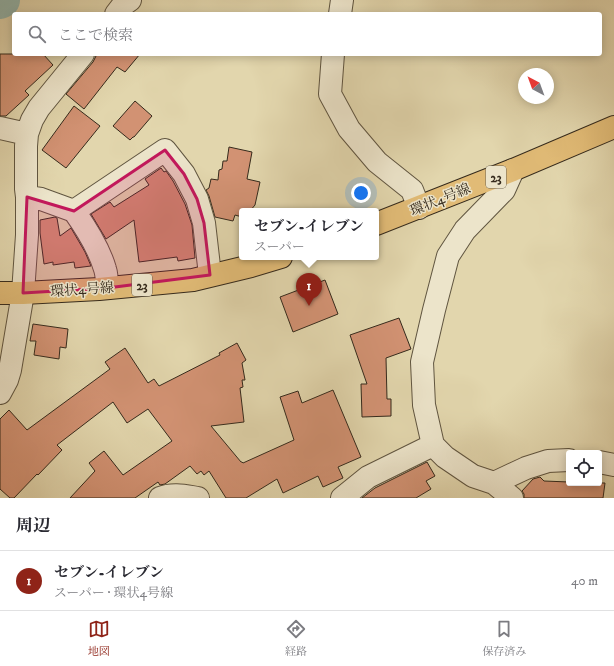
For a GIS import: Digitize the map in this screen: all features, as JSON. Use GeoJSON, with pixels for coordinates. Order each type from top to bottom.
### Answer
{"type":"FeatureCollection","features":[{"type":"Feature","properties":{"kind":"main road","name":"環状4号線"},"geometry":{"type":"LineString","coordinates":[[379,223],[513,170],[614,127]]}},
{"type":"Feature","properties":{"kind":"main road","name":"環状4号線"},"geometry":{"type":"LineString","coordinates":[[0,293],[107,288],[193,280],[271,260]]}},
{"type":"Feature","properties":{"kind":"street"},"geometry":{"type":"LineString","coordinates":[[118,12],[123,5],[130,0]]}},
{"type":"Feature","properties":{"kind":"street"},"geometry":{"type":"LineString","coordinates":[[340,12],[342,0]]}},
{"type":"Feature","properties":{"kind":"street"},"geometry":{"type":"LineString","coordinates":[[0,393],[7,380],[10,370],[23,293],[27,235],[27,134],[32,120],[39,108],[81,56]]}},
{"type":"Feature","properties":{"kind":"street"},"geometry":{"type":"LineString","coordinates":[[333,56],[330,94],[349,129],[377,162],[412,190],[419,208]]}},
{"type":"Feature","properties":{"kind":"street"},"geometry":{"type":"LineString","coordinates":[[0,128],[27,134]]}},
{"type":"Feature","properties":{"kind":"street"},"geometry":{"type":"LineString","coordinates":[[74,211],[166,150],[184,174],[197,199],[204,223],[210,275]]}},
{"type":"Feature","properties":{"kind":"street"},"geometry":{"type":"LineString","coordinates":[[512,498],[494,483],[473,476],[445,457],[433,445],[424,405],[422,362],[448,256],[465,230],[504,190],[513,170]]}},
{"type":"Feature","properties":{"kind":"street"},"geometry":{"type":"LineString","coordinates":[[27,197],[41,199],[74,211],[93,241],[106,270],[107,288]]}},
{"type":"Feature","properties":{"kind":"street"},"geometry":{"type":"LineString","coordinates":[[342,498],[368,478],[433,445]]}},
{"type":"Feature","properties":{"kind":"street"},"geometry":{"type":"LineString","coordinates":[[494,483],[526,468],[548,461],[566,460]]}},
{"type":"Feature","properties":{"kind":"street"},"geometry":{"type":"LineString","coordinates":[[602,463],[614,465]]}},
{"type":"Feature","properties":{"kind":"street"},"geometry":{"type":"LineString","coordinates":[[160,498],[175,495],[198,498]]}},
{"type":"Feature","properties":{"kind":"highlighted area"},"geometry":{"type":"Polygon","coordinates":[[[165,150],[184,174],[197,199],[204,223],[210,275],[107,288],[23,293],[27,197],[74,211],[165,150]]]}},
{"type":"Feature","properties":{"kind":"building"},"geometry":{"type":"Polygon","coordinates":[[[0,54],[12,54],[12,56],[45,56],[53,65],[25,91],[29,95],[6,116],[0,116],[0,54]]]}},
{"type":"Feature","properties":{"kind":"building"},"geometry":{"type":"Polygon","coordinates":[[[96,56],[138,56],[125,72],[117,67],[84,109],[66,94],[93,62],[96,56]]]}},
{"type":"Feature","properties":{"kind":"building"},"geometry":{"type":"Polygon","coordinates":[[[135,101],[152,116],[130,140],[113,126],[135,101]]]}},
{"type":"Feature","properties":{"kind":"building"},"geometry":{"type":"Polygon","coordinates":[[[74,106],[100,126],[66,168],[42,150],[74,106]]]}},
{"type":"Feature","properties":{"kind":"building"},"geometry":{"type":"Polygon","coordinates":[[[229,147],[252,152],[247,179],[260,182],[255,205],[252,208],[239,208],[239,216],[235,215],[233,221],[215,217],[206,190],[209,188],[211,179],[218,180],[219,170],[222,169],[223,161],[227,161],[229,147]]]}},
{"type":"Feature","properties":{"kind":"building"},"geometry":{"type":"Polygon","coordinates":[[[161,168],[164,172],[166,171],[173,181],[185,204],[192,225],[195,258],[178,261],[177,257],[139,262],[134,220],[106,239],[91,214],[110,202],[114,207],[149,185],[145,179],[161,168]]]}},
{"type":"Feature","properties":{"kind":"building"},"geometry":{"type":"Polygon","coordinates":[[[55,217],[57,218],[60,236],[71,228],[85,252],[91,266],[75,268],[74,262],[53,265],[53,262],[44,264],[40,220],[55,217]]]}},
{"type":"Feature","properties":{"kind":"building"},"geometry":{"type":"Polygon","coordinates":[[[325,280],[338,314],[293,332],[280,297],[325,280]]]}},
{"type":"Feature","properties":{"kind":"building"},"geometry":{"type":"Polygon","coordinates":[[[399,318],[411,349],[386,358],[387,399],[391,399],[391,416],[362,417],[361,384],[367,384],[350,335],[399,318]]]}},
{"type":"Feature","properties":{"kind":"building"},"geometry":{"type":"Polygon","coordinates":[[[33,324],[68,329],[66,348],[60,347],[59,359],[34,355],[36,341],[30,341],[33,324]]]}},
{"type":"Feature","properties":{"kind":"building"},"geometry":{"type":"Polygon","coordinates":[[[237,343],[246,360],[242,363],[245,380],[242,380],[243,387],[240,388],[244,422],[211,426],[243,463],[294,440],[280,397],[298,391],[302,403],[333,390],[361,457],[338,467],[343,478],[323,487],[318,476],[283,493],[277,479],[246,498],[226,498],[209,471],[204,475],[201,471],[197,474],[190,466],[165,484],[160,485],[158,482],[135,498],[70,498],[95,471],[89,463],[104,451],[123,475],[172,441],[148,409],[127,423],[113,402],[57,445],[62,450],[14,498],[10,498],[0,489],[0,419],[9,410],[27,430],[110,369],[105,362],[125,348],[148,383],[154,379],[159,386],[220,355],[219,353],[237,343]]]}},
{"type":"Feature","properties":{"kind":"building"},"geometry":{"type":"Polygon","coordinates":[[[427,462],[435,476],[426,481],[431,489],[416,498],[362,498],[375,488],[427,462]]]}},
{"type":"Feature","properties":{"kind":"building"},"geometry":{"type":"Polygon","coordinates":[[[540,477],[544,481],[566,482],[566,486],[602,486],[602,483],[605,483],[603,498],[524,498],[522,491],[533,479],[540,477]]]}},
{"type":"Feature","properties":{"kind":"place","name":"セブン-イレブン"},"geometry":{"type":"Point","coordinates":[309,306]}}]}
